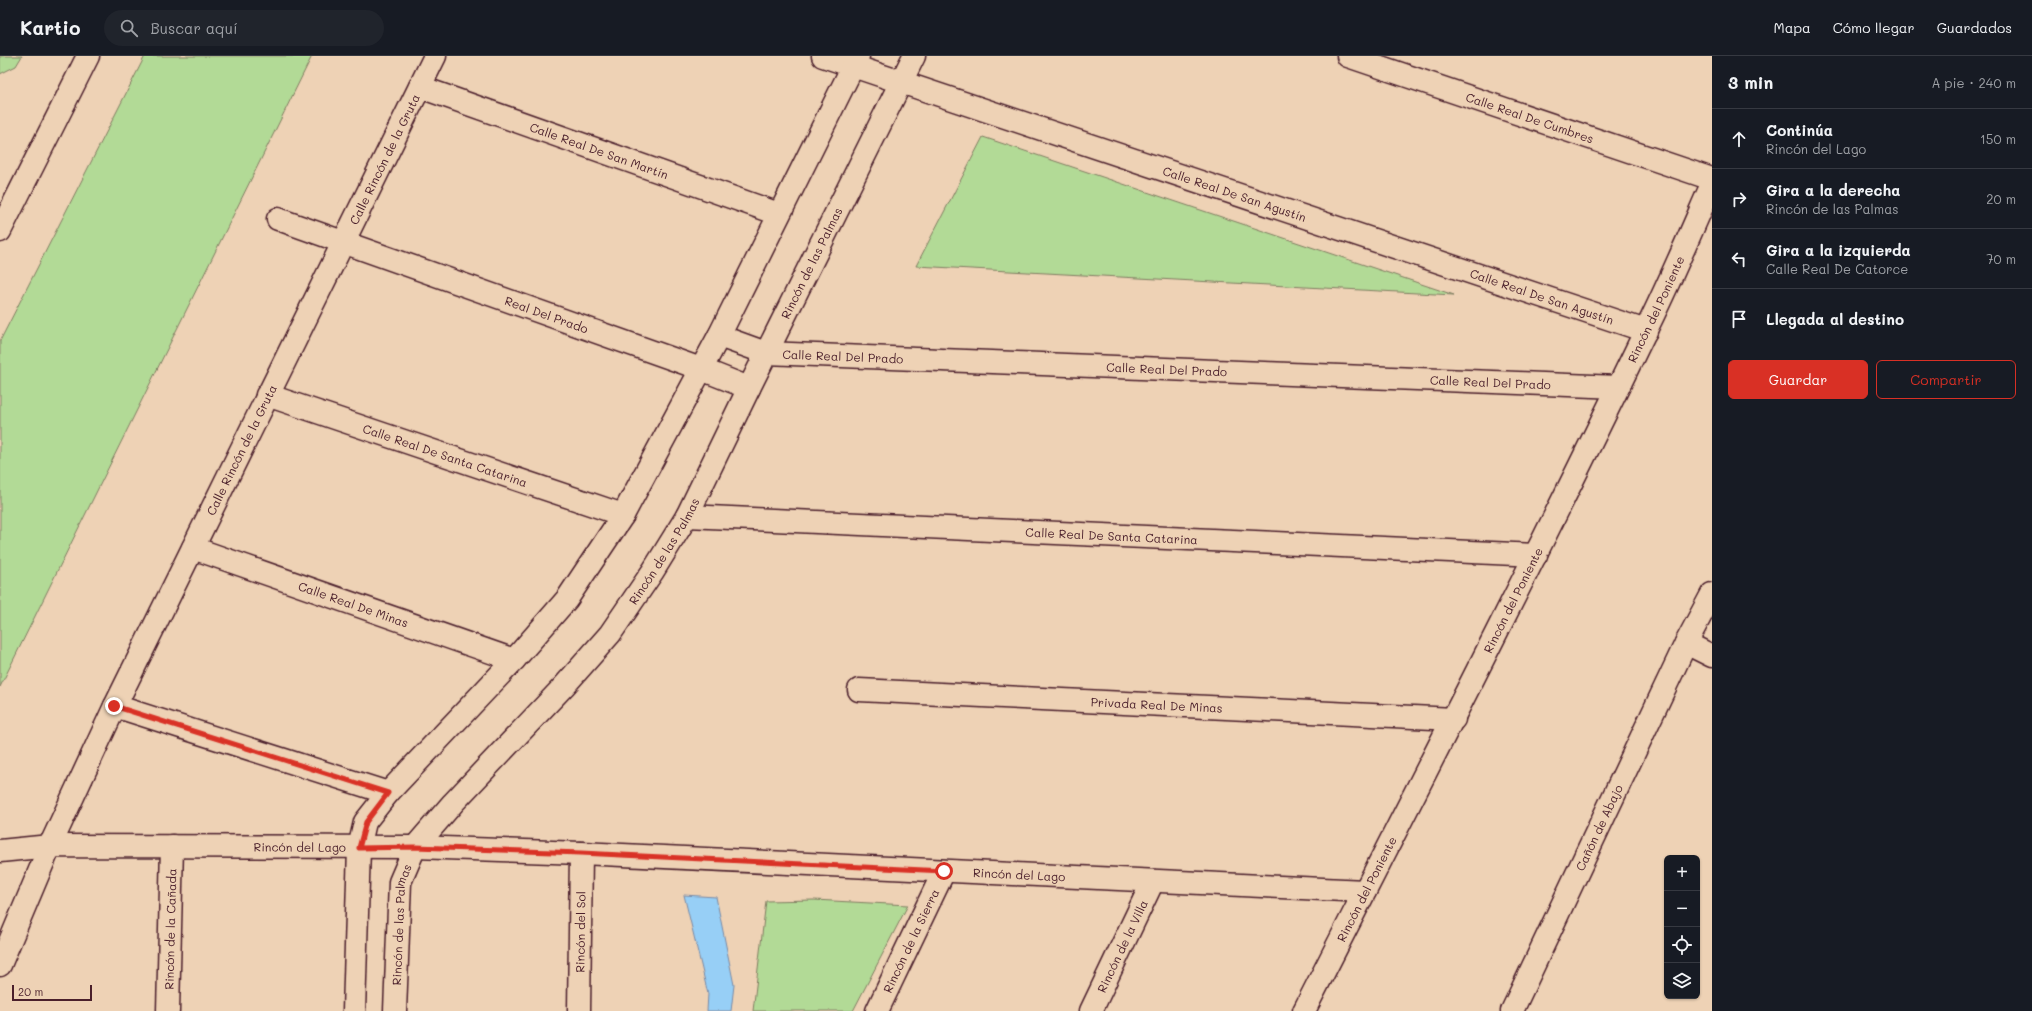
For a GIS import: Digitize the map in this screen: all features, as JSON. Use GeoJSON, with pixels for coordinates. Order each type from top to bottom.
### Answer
{"type":"FeatureCollection","features":[{"type":"Feature","properties":{"kind":"street"},"geometry":{"type":"LineString","coordinates":[[0,231],[88,56]]}},
{"type":"Feature","properties":{"kind":"street","name":"Calle Rincón de la Gruta"},"geometry":{"type":"LineString","coordinates":[[0,965],[50,846],[114,706],[435,56]]}},
{"type":"Feature","properties":{"kind":"street","name":"Calle Real De San Agustín"},"geometry":{"type":"LineString","coordinates":[[823,56],[856,61],[901,83],[1646,331]]}},
{"type":"Feature","properties":{"kind":"street","name":"Rincón de las Palmas"},"geometry":{"type":"LineString","coordinates":[[395,1011],[400,882],[415,847],[453,803],[564,686],[610,634],[688,516],[748,388],[914,56]]}},
{"type":"Feature","properties":{"kind":"street","name":"Calle Real De Cumbres"},"geometry":{"type":"LineString","coordinates":[[1348,56],[1712,179]]}},
{"type":"Feature","properties":{"kind":"street"},"geometry":{"type":"LineString","coordinates":[[354,1011],[359,848],[366,822],[388,793],[514,660],[567,599],[623,515],[719,336],[856,61]]}},
{"type":"Feature","properties":{"kind":"street","name":"Calle Real De San Martín"},"geometry":{"type":"LineString","coordinates":[[420,87],[779,214]]}},
{"type":"Feature","properties":{"kind":"street","name":"Rincón del Poniente"},"geometry":{"type":"LineString","coordinates":[[1304,1011],[1454,719],[1536,555],[1646,331],[1712,184]]}},
{"type":"Feature","properties":{"kind":"street","name":"Real Del Prado"},"geometry":{"type":"LineString","coordinates":[[278,219],[701,369],[748,388]]}},
{"type":"Feature","properties":{"kind":"street","name":"Calle Real Del Prado"},"geometry":{"type":"LineString","coordinates":[[719,336],[766,353],[1618,387]]}},
{"type":"Feature","properties":{"kind":"street","name":"Calle Real De Santa Catarina"},"geometry":{"type":"LineString","coordinates":[[268,395],[623,515]]}},
{"type":"Feature","properties":{"kind":"street","name":"Calle Real De Santa Catarina"},"geometry":{"type":"LineString","coordinates":[[688,516],[1536,555]]}},
{"type":"Feature","properties":{"kind":"street","name":"Calle Real De Minas"},"geometry":{"type":"LineString","coordinates":[[193,548],[514,660]]}},
{"type":"Feature","properties":{"kind":"street","name":"Cañón de Abajo"},"geometry":{"type":"LineString","coordinates":[[1512,1011],[1686,643],[1712,594]]}},
{"type":"Feature","properties":{"kind":"street"},"geometry":{"type":"LineString","coordinates":[[1686,643],[1712,656]]}},
{"type":"Feature","properties":{"kind":"street","name":"Privada Real De Minas"},"geometry":{"type":"LineString","coordinates":[[859,690],[1454,719]]}},
{"type":"Feature","properties":{"kind":"street"},"geometry":{"type":"LineString","coordinates":[[114,706],[388,793]]}},
{"type":"Feature","properties":{"kind":"street","name":"Rincón del Lago"},"geometry":{"type":"LineString","coordinates":[[0,851],[50,846],[415,847],[581,853],[1365,891]]}},
{"type":"Feature","properties":{"kind":"street","name":"Rincón de la Cañada"},"geometry":{"type":"LineString","coordinates":[[168,1011],[172,846]]}},
{"type":"Feature","properties":{"kind":"street","name":"Rincón del Sol"},"geometry":{"type":"LineString","coordinates":[[579,1011],[581,853]]}},
{"type":"Feature","properties":{"kind":"street","name":"Rincón de la Sierra"},"geometry":{"type":"LineString","coordinates":[[877,1011],[944,871]]}},
{"type":"Feature","properties":{"kind":"street","name":"Rincón de la Villa"},"geometry":{"type":"LineString","coordinates":[[1091,1011],[1153,881]]}},
{"type":"Feature","properties":{"kind":"green space"},"geometry":{"type":"Polygon","coordinates":[[[0,56],[22,56],[16,66],[0,74],[0,56]]]}},
{"type":"Feature","properties":{"kind":"green space"},"geometry":{"type":"Polygon","coordinates":[[[145,56],[312,56],[0,687],[0,341],[145,56]]]}},
{"type":"Feature","properties":{"kind":"green space"},"geometry":{"type":"Polygon","coordinates":[[[983,137],[1454,295],[916,266],[983,137]]]}},
{"type":"Feature","properties":{"kind":"green space"},"geometry":{"type":"Polygon","coordinates":[[[814,900],[908,905],[853,1011],[753,1011],[766,901],[814,900]]]}},
{"type":"Feature","properties":{"kind":"water"},"geometry":{"type":"Polygon","coordinates":[[[684,895],[716,897],[734,985],[731,1011],[707,1011],[708,994],[684,895]]]}},
{"type":"Feature","properties":{"kind":"route"},"geometry":{"type":"LineString","coordinates":[[114,706],[388,793],[366,822],[359,848],[415,847],[581,853],[944,871]]}}]}
